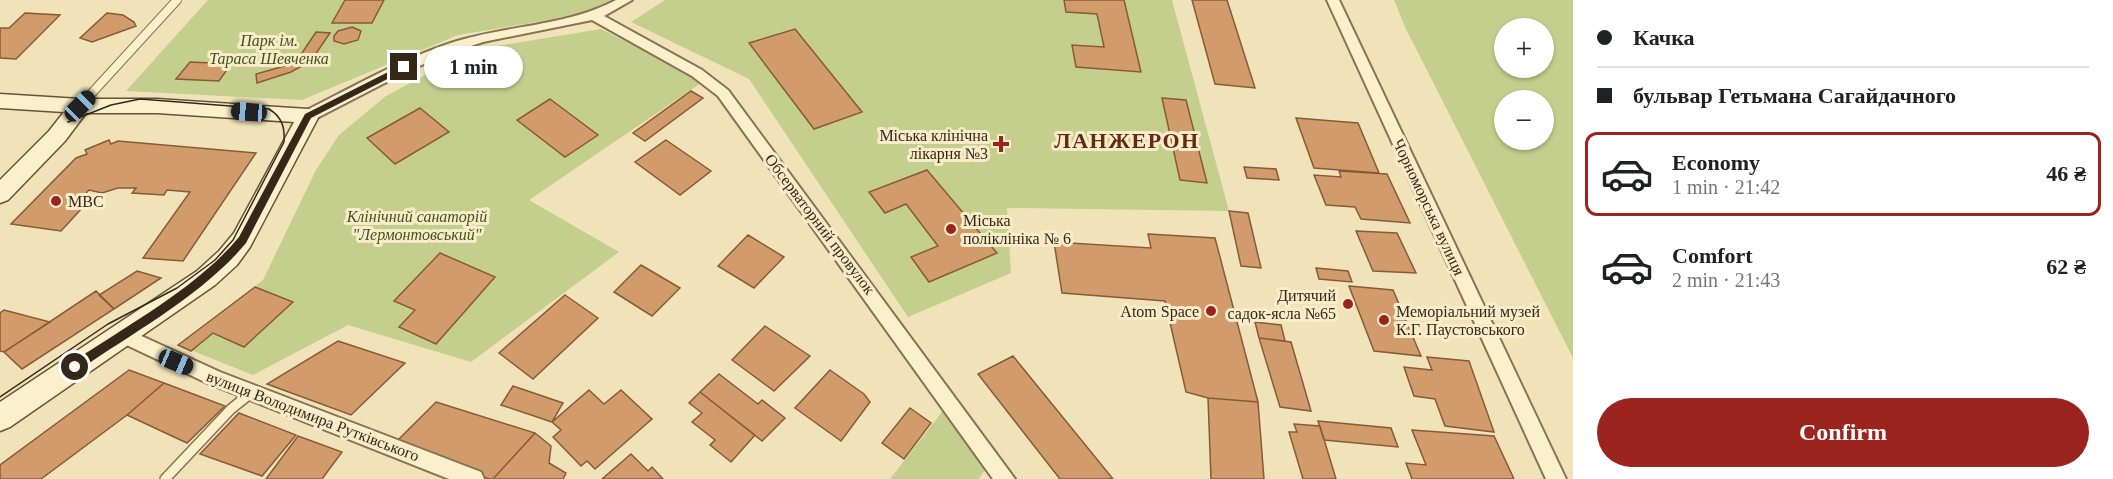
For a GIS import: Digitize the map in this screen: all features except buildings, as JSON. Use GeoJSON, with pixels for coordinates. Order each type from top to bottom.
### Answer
{"type":"FeatureCollection","features":[{"type":"Feature","properties":{"kind":"street"},"geometry":{"type":"LineString","coordinates":[[0,101],[74,114],[157,106],[308,116],[421,58],[442,50],[489,36],[593,15],[626,0]]}},
{"type":"Feature","properties":{"kind":"street","name":"Чорноморська вулиця"},"geometry":{"type":"LineString","coordinates":[[1334,0],[1556,479]]}},
{"type":"Feature","properties":{"kind":"street","name":"Обсерваторний провулок"},"geometry":{"type":"LineString","coordinates":[[593,15],[697,73],[723,93],[1005,479]]}},
{"type":"Feature","properties":{"kind":"street"},"geometry":{"type":"LineString","coordinates":[[0,194],[74,114]]}},
{"type":"Feature","properties":{"kind":"street"},"geometry":{"type":"LineString","coordinates":[[0,418],[206,278],[228,258],[242,240],[308,116]]}},
{"type":"Feature","properties":{"kind":"street","name":"вулиця Володимира Рутківського"},"geometry":{"type":"LineString","coordinates":[[122,335],[157,354],[251,393],[374,438],[474,479]]}},
{"type":"Feature","properties":{"kind":"lane"},"geometry":{"type":"LineString","coordinates":[[74,114],[177,0]]}},
{"type":"Feature","properties":{"kind":"lane"},"geometry":{"type":"LineString","coordinates":[[165,479],[231,409],[251,393]]}},
{"type":"Feature","properties":{"kind":"green space","name":"Парк ім. Тараса Шевченка"},"geometry":{"type":"Polygon","coordinates":[[[208,0],[611,0],[586,12],[458,35],[302,100],[126,91],[208,0]]]}},
{"type":"Feature","properties":{"kind":"green space","name":"Міська клінічна лікарня №3"},"geometry":{"type":"Polygon","coordinates":[[[665,0],[1172,0],[1229,211],[1007,208],[1011,273],[908,317],[749,79],[631,22],[665,0]]]}},
{"type":"Feature","properties":{"kind":"green space"},"geometry":{"type":"Polygon","coordinates":[[[1394,0],[1573,0],[1573,358],[1405,27],[1394,0]]]}},
{"type":"Feature","properties":{"kind":"green space","name":"Клінічний санаторій \"Лермонтовський\""},"geometry":{"type":"Polygon","coordinates":[[[601,29],[704,81],[529,200],[619,252],[471,362],[348,325],[253,375],[178,345],[263,280],[316,170],[339,135],[386,96],[472,50],[601,29]]]}},
{"type":"Feature","properties":{"kind":"green space"},"geometry":{"type":"Polygon","coordinates":[[[945,408],[990,462],[979,479],[890,479],[945,408]]]}},
{"type":"Feature","properties":{"kind":"tram line"},"geometry":{"type":"LineString","coordinates":[[0,397],[108,324],[177,288],[215,260],[233,240],[284,142],[282,123],[269,109],[140,99],[111,105],[68,122]]}},
{"type":"Feature","properties":{"kind":"place","name":"Міська клінічна лікарня №3"},"geometry":{"type":"Point","coordinates":[1001,144]}},
{"type":"Feature","properties":{"kind":"place","name":"МВС"},"geometry":{"type":"Point","coordinates":[56,201]}},
{"type":"Feature","properties":{"kind":"place","name":"Міська поліклініка № 6"},"geometry":{"type":"Point","coordinates":[951,229]}},
{"type":"Feature","properties":{"kind":"place","name":"Дитячий садок-ясла №65"},"geometry":{"type":"Point","coordinates":[1348,304]}},
{"type":"Feature","properties":{"kind":"place","name":"Atom Space"},"geometry":{"type":"Point","coordinates":[1211,311]}},
{"type":"Feature","properties":{"kind":"place","name":"Меморіальний музей К.Г. Паустовського"},"geometry":{"type":"Point","coordinates":[1384,320]}},
{"type":"Feature","properties":{"kind":"district","name":"ЛАНЖЕРОН"},"geometry":{"type":"Point","coordinates":[1127,140]}},
{"type":"Feature","properties":{"kind":"route"},"geometry":{"type":"LineString","coordinates":[[75,367],[206,278],[228,258],[242,240],[308,116],[404,67]]}}]}
